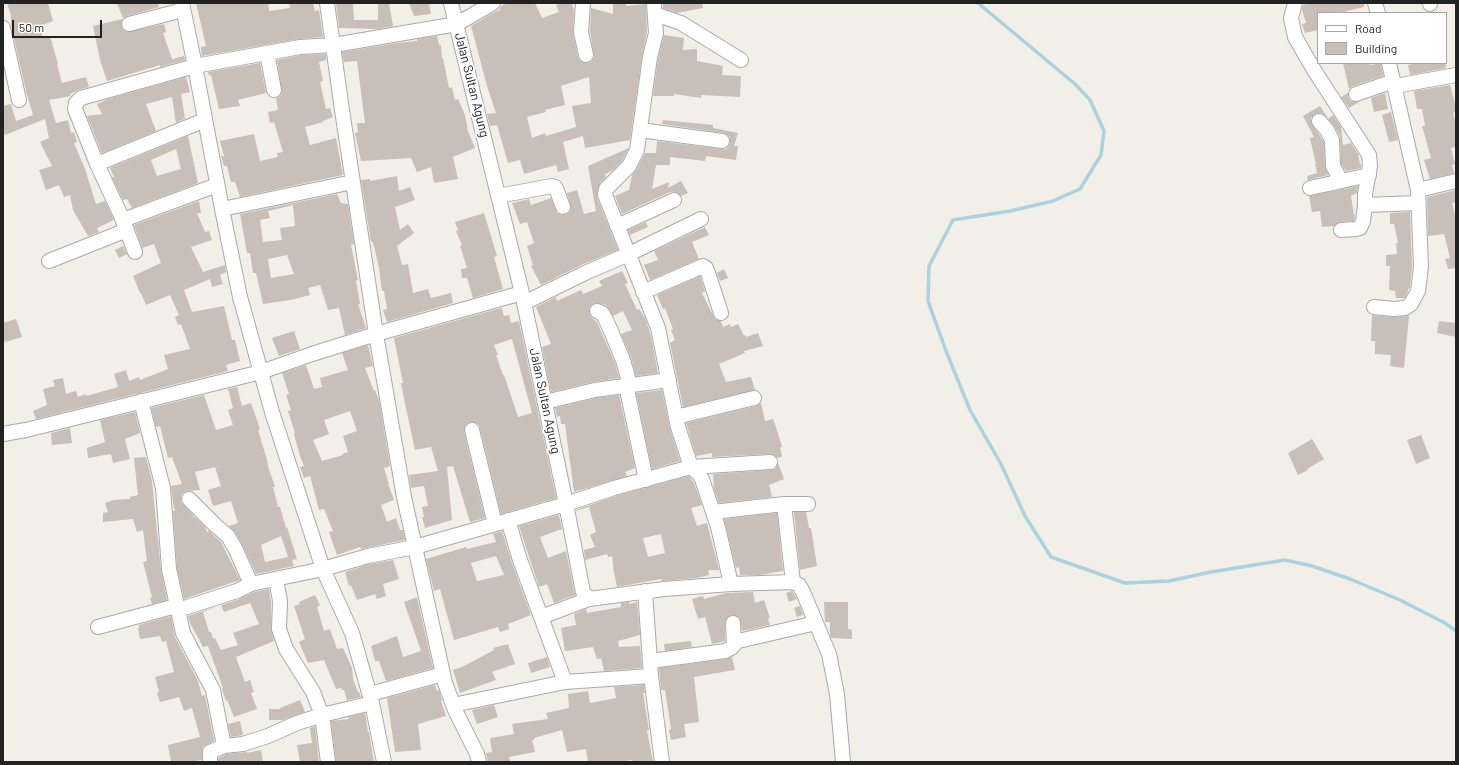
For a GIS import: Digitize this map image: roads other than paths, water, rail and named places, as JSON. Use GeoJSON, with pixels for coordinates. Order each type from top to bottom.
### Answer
{"type":"FeatureCollection","features":[{"type":"Feature","properties":{"kind":"street"},"geometry":{"type":"LineString","coordinates":[[327,3],[376,334],[404,497],[445,683],[453,705],[477,754],[479,762]]}},
{"type":"Feature","properties":{"kind":"street","name":"Jalan Sultan Agung"},"geometry":{"type":"LineString","coordinates":[[451,3],[523,298],[583,592],[590,599]]}},
{"type":"Feature","properties":{"kind":"street"},"geometry":{"type":"LineString","coordinates":[[136,252],[97,164],[75,109],[76,102],[81,98],[195,66],[267,53],[334,44],[457,24],[493,3]]}},
{"type":"Feature","properties":{"kind":"street"},"geometry":{"type":"LineString","coordinates":[[1295,3],[1291,18],[1295,37],[1314,70],[1369,155],[1370,166],[1365,194],[1368,205],[1363,221],[1360,228],[1341,230]]}},
{"type":"Feature","properties":{"kind":"street"},"geometry":{"type":"LineString","coordinates":[[583,4],[581,32],[586,55]]}},
{"type":"Feature","properties":{"kind":"street"},"geometry":{"type":"LineString","coordinates":[[129,24],[182,6],[240,297],[272,412],[323,569],[352,634],[371,698],[384,762]]}},
{"type":"Feature","properties":{"kind":"street"},"geometry":{"type":"LineString","coordinates":[[731,584],[713,512],[702,479],[691,467],[676,417],[658,328],[605,195],[606,189],[629,166],[637,150],[655,18],[682,23],[741,60]]}},
{"type":"Feature","properties":{"kind":"street"},"geometry":{"type":"LineString","coordinates":[[3,28],[20,100]]}},
{"type":"Feature","properties":{"kind":"street"},"geometry":{"type":"LineString","coordinates":[[267,53],[274,90]]}},
{"type":"Feature","properties":{"kind":"street"},"geometry":{"type":"LineString","coordinates":[[1374,307],[1394,309],[1405,308],[1411,304],[1418,291],[1421,267],[1418,197],[1390,64]]}},
{"type":"Feature","properties":{"kind":"street"},"geometry":{"type":"LineString","coordinates":[[1356,94],[1394,83],[1456,75]]}},
{"type":"Feature","properties":{"kind":"street"},"geometry":{"type":"LineString","coordinates":[[97,164],[205,120]]}},
{"type":"Feature","properties":{"kind":"street"},"geometry":{"type":"LineString","coordinates":[[1319,121],[1327,130],[1332,140],[1333,166],[1341,181]]}},
{"type":"Feature","properties":{"kind":"street"},"geometry":{"type":"LineString","coordinates":[[640,130],[722,141]]}},
{"type":"Feature","properties":{"kind":"street"},"geometry":{"type":"LineString","coordinates":[[1310,188],[1369,175]]}},
{"type":"Feature","properties":{"kind":"street"},"geometry":{"type":"LineString","coordinates":[[1368,205],[1418,197],[1456,181]]}},
{"type":"Feature","properties":{"kind":"street"},"geometry":{"type":"LineString","coordinates":[[222,209],[353,182]]}},
{"type":"Feature","properties":{"kind":"street"},"geometry":{"type":"LineString","coordinates":[[49,261],[125,225],[217,185]]}},
{"type":"Feature","properties":{"kind":"street"},"geometry":{"type":"LineString","coordinates":[[498,196],[552,186],[555,187],[563,207]]}},
{"type":"Feature","properties":{"kind":"street"},"geometry":{"type":"LineString","coordinates":[[617,226],[674,200]]}},
{"type":"Feature","properties":{"kind":"street"},"geometry":{"type":"LineString","coordinates":[[3,434],[26,430],[261,372],[376,334],[523,298],[629,254],[701,219]]}},
{"type":"Feature","properties":{"kind":"street"},"geometry":{"type":"LineString","coordinates":[[644,292],[703,266],[706,268],[708,273],[721,313]]}},
{"type":"Feature","properties":{"kind":"street"},"geometry":{"type":"LineString","coordinates":[[597,311],[602,313],[605,318],[623,360],[646,480]]}},
{"type":"Feature","properties":{"kind":"street"},"geometry":{"type":"LineString","coordinates":[[545,402],[595,390],[669,380]]}},
{"type":"Feature","properties":{"kind":"street"},"geometry":{"type":"LineString","coordinates":[[676,417],[754,398]]}},
{"type":"Feature","properties":{"kind":"street"},"geometry":{"type":"LineString","coordinates":[[141,401],[163,488],[169,568],[183,633],[213,690],[224,746]]}},
{"type":"Feature","properties":{"kind":"street"},"geometry":{"type":"LineString","coordinates":[[472,430],[502,522],[520,560],[565,682]]}},
{"type":"Feature","properties":{"kind":"street"},"geometry":{"type":"LineString","coordinates":[[98,627],[177,608],[237,591],[251,584],[323,569],[368,556],[415,548],[566,504],[614,488],[691,467],[770,462]]}},
{"type":"Feature","properties":{"kind":"street"},"geometry":{"type":"LineString","coordinates":[[189,499],[228,536],[251,584]]}},
{"type":"Feature","properties":{"kind":"street"},"geometry":{"type":"LineString","coordinates":[[713,512],[784,504],[808,504]]}},
{"type":"Feature","properties":{"kind":"street"},"geometry":{"type":"LineString","coordinates":[[784,504],[793,582]]}},
{"type":"Feature","properties":{"kind":"street"},"geometry":{"type":"LineString","coordinates":[[276,579],[280,601],[279,629],[286,649],[313,692],[322,715],[328,762]]}},
{"type":"Feature","properties":{"kind":"street"},"geometry":{"type":"LineString","coordinates":[[541,617],[590,599],[645,591],[731,584],[793,582],[799,585],[803,592],[829,654],[837,694],[843,762]]}},
{"type":"Feature","properties":{"kind":"street"},"geometry":{"type":"LineString","coordinates":[[645,591],[652,676],[662,762]]}},
{"type":"Feature","properties":{"kind":"street"},"geometry":{"type":"LineString","coordinates":[[651,661],[725,651],[734,645],[733,623]]}},
{"type":"Feature","properties":{"kind":"street"},"geometry":{"type":"LineString","coordinates":[[734,642],[816,623]]}},
{"type":"Feature","properties":{"kind":"street"},"geometry":{"type":"LineString","coordinates":[[210,762],[210,752],[224,746],[243,744],[268,736],[297,723],[443,674]]}},
{"type":"Feature","properties":{"kind":"street"},"geometry":{"type":"LineString","coordinates":[[453,705],[565,682],[652,676]]}},
{"type":"Feature","properties":{"kind":"waterway"},"geometry":{"type":"LineString","coordinates":[[978,3],[1075,84],[1090,100],[1104,131],[1101,155],[1080,189],[1053,201],[1010,211],[953,220],[929,266],[928,301],[970,410],[1001,464],[1025,516],[1051,557],[1125,583],[1169,581],[1211,572],[1285,560],[1312,566],[1350,579],[1400,600],[1445,623],[1456,631]]}}]}
